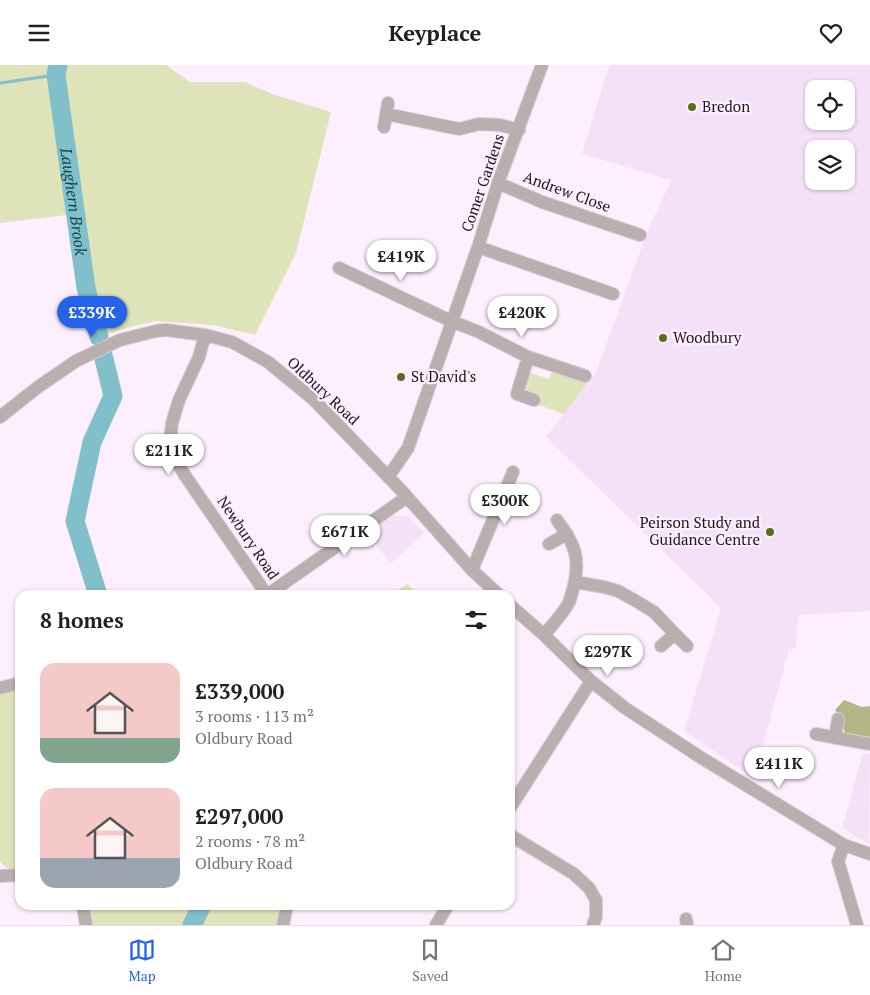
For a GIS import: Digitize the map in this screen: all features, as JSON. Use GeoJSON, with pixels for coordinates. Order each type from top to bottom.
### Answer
{"type":"FeatureCollection","features":[{"type":"Feature","properties":{"kind":"street","name":"Comer Gardens"},"geometry":{"type":"LineString","coordinates":[[388,477],[408,448],[478,247],[498,183],[542,65]]}},
{"type":"Feature","properties":{"kind":"street"},"geometry":{"type":"LineString","coordinates":[[384,127],[387,108],[459,129],[479,124],[500,125],[519,129]]}},
{"type":"Feature","properties":{"kind":"street","name":"Andrew Close"},"geometry":{"type":"LineString","coordinates":[[498,183],[542,202],[626,224],[640,235]]}},
{"type":"Feature","properties":{"kind":"street"},"geometry":{"type":"LineString","coordinates":[[478,247],[613,294]]}},
{"type":"Feature","properties":{"kind":"street"},"geometry":{"type":"LineString","coordinates":[[339,268],[451,321],[479,332],[528,357],[585,376]]}},
{"type":"Feature","properties":{"kind":"street","name":"Oldbury Road"},"geometry":{"type":"LineString","coordinates":[[0,417],[38,387],[76,361],[120,340],[166,330],[205,335],[232,342],[268,362],[313,399],[399,488],[472,570],[494,590]]}},
{"type":"Feature","properties":{"kind":"street","name":"Newbury Road"},"geometry":{"type":"LineString","coordinates":[[205,335],[199,357],[179,400],[172,423],[170,441],[174,457],[184,474],[264,590]]}},
{"type":"Feature","properties":{"kind":"street"},"geometry":{"type":"LineString","coordinates":[[528,357],[517,395],[534,400]]}},
{"type":"Feature","properties":{"kind":"street"},"geometry":{"type":"LineString","coordinates":[[472,570],[512,472]]}},
{"type":"Feature","properties":{"kind":"street"},"geometry":{"type":"LineString","coordinates":[[274,590],[406,497]]}},
{"type":"Feature","properties":{"kind":"street"},"geometry":{"type":"LineString","coordinates":[[544,635],[569,603],[577,565],[574,547],[557,520]]}},
{"type":"Feature","properties":{"kind":"street"},"geometry":{"type":"LineString","coordinates":[[550,544],[567,534]]}},
{"type":"Feature","properties":{"kind":"street"},"geometry":{"type":"LineString","coordinates":[[574,582],[618,591],[636,601],[654,612],[687,646]]}},
{"type":"Feature","properties":{"kind":"street"},"geometry":{"type":"LineString","coordinates":[[515,609],[591,681],[624,708],[844,845],[870,854]]}},
{"type":"Feature","properties":{"kind":"street"},"geometry":{"type":"LineString","coordinates":[[661,646],[675,635]]}},
{"type":"Feature","properties":{"kind":"street"},"geometry":{"type":"LineString","coordinates":[[515,801],[591,681]]}},
{"type":"Feature","properties":{"kind":"street"},"geometry":{"type":"LineString","coordinates":[[0,688],[15,684]]}},
{"type":"Feature","properties":{"kind":"street"},"geometry":{"type":"LineString","coordinates":[[835,738],[838,719]]}},
{"type":"Feature","properties":{"kind":"street"},"geometry":{"type":"LineString","coordinates":[[816,734],[870,744]]}},
{"type":"Feature","properties":{"kind":"street"},"geometry":{"type":"LineString","coordinates":[[515,838],[574,874],[589,888],[596,900],[596,917],[593,925]]}},
{"type":"Feature","properties":{"kind":"street"},"geometry":{"type":"LineString","coordinates":[[844,845],[838,861],[857,925]]}},
{"type":"Feature","properties":{"kind":"street"},"geometry":{"type":"LineString","coordinates":[[0,876],[15,875]]}},
{"type":"Feature","properties":{"kind":"street"},"geometry":{"type":"LineString","coordinates":[[84,910],[86,925]]}},
{"type":"Feature","properties":{"kind":"street"},"geometry":{"type":"LineString","coordinates":[[283,925],[286,910]]}},
{"type":"Feature","properties":{"kind":"street"},"geometry":{"type":"LineString","coordinates":[[436,925],[445,910]]}},
{"type":"Feature","properties":{"kind":"shaded area"},"geometry":{"type":"Polygon","coordinates":[[[610,65],[870,65],[870,611],[798,615],[796,648],[789,650],[754,778],[684,731],[721,608],[546,437],[596,372],[648,230],[671,180],[582,154],[610,65]]]}},
{"type":"Feature","properties":{"kind":"shaded area"},"geometry":{"type":"Polygon","coordinates":[[[389,515],[410,517],[424,533],[390,564],[368,531],[389,515]]]}},
{"type":"Feature","properties":{"kind":"shaded area"},"geometry":{"type":"Polygon","coordinates":[[[863,753],[870,754],[869,844],[842,828],[863,753]]]}},
{"type":"Feature","properties":{"kind":"green space"},"geometry":{"type":"Polygon","coordinates":[[[0,65],[166,65],[190,82],[245,82],[272,94],[331,112],[296,253],[255,335],[213,325],[155,321],[99,337],[86,288],[76,214],[0,223],[0,65]]]}},
{"type":"Feature","properties":{"kind":"green space"},"geometry":{"type":"Polygon","coordinates":[[[553,369],[588,382],[564,414],[539,405],[541,398],[525,393],[522,389],[528,372],[549,379],[553,369]]]}},
{"type":"Feature","properties":{"kind":"green space"},"geometry":{"type":"Polygon","coordinates":[[[407,584],[414,590],[398,590],[407,584]]]}},
{"type":"Feature","properties":{"kind":"green space"},"geometry":{"type":"Polygon","coordinates":[[[15,689],[15,870],[0,861],[0,693],[15,689]]]}},
{"type":"Feature","properties":{"kind":"green space"},"geometry":{"type":"Polygon","coordinates":[[[844,700],[862,707],[870,706],[870,738],[845,734],[841,717],[835,710],[844,700]]]}},
{"type":"Feature","properties":{"kind":"green space"},"geometry":{"type":"Polygon","coordinates":[[[89,910],[282,910],[277,925],[90,925],[89,910]]]}},
{"type":"Feature","properties":{"kind":"waterway","name":"Laughern Brook"},"geometry":{"type":"LineString","coordinates":[[58,65],[56,75],[86,288],[99,337]]}},
{"type":"Feature","properties":{"kind":"waterway"},"geometry":{"type":"LineString","coordinates":[[0,83],[56,75]]}},
{"type":"Feature","properties":{"kind":"waterway","name":"Laughern Brook"},"geometry":{"type":"LineString","coordinates":[[96,590],[75,521],[92,442],[113,396],[103,355]]}},
{"type":"Feature","properties":{"kind":"waterway","name":"Laughern Brook"},"geometry":{"type":"LineString","coordinates":[[192,925],[200,910]]}},
{"type":"Feature","properties":{"kind":"place","name":"Bredon"},"geometry":{"type":"Point","coordinates":[692,107]}},
{"type":"Feature","properties":{"kind":"place","name":"Woodbury"},"geometry":{"type":"Point","coordinates":[663,338]}},
{"type":"Feature","properties":{"kind":"place","name":"St David's"},"geometry":{"type":"Point","coordinates":[401,377]}},
{"type":"Feature","properties":{"kind":"place","name":"Peirson Study and Guidance Centre"},"geometry":{"type":"Point","coordinates":[770,532]}}]}
